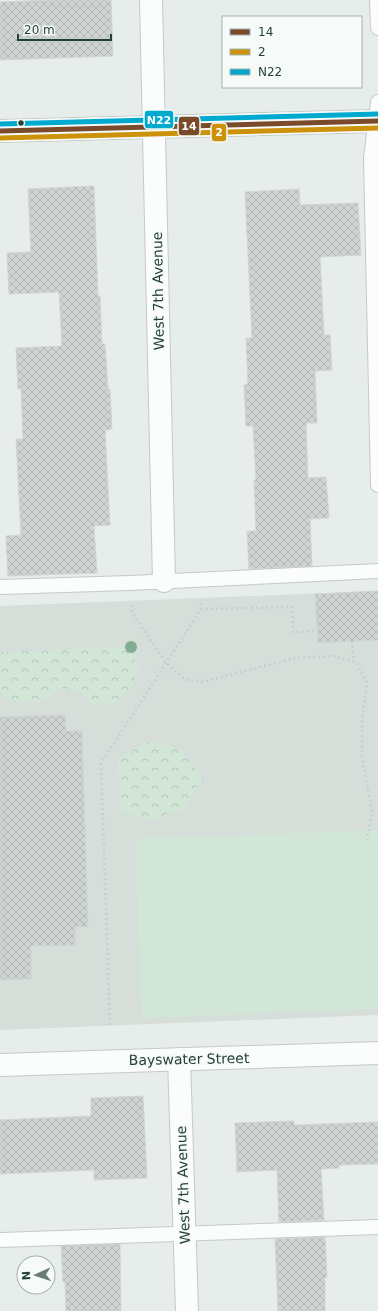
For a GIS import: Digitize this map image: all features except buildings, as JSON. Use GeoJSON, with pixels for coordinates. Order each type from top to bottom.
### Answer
{"type":"FeatureCollection","features":[{"type":"Feature","properties":{"kind":"street","name":"West 7th Avenue"},"geometry":{"type":"LineString","coordinates":[[151,0],[164,581]]}},
{"type":"Feature","properties":{"kind":"street"},"geometry":{"type":"LineString","coordinates":[[0,131],[154,127],[377,115]]}},
{"type":"Feature","properties":{"kind":"street","name":"Bayswater Street"},"geometry":{"type":"LineString","coordinates":[[0,1065],[378,1053]]}},
{"type":"Feature","properties":{"kind":"street","name":"West 7th Avenue"},"geometry":{"type":"LineString","coordinates":[[179,1059],[187,1311]]}},
{"type":"Feature","properties":{"kind":"lane"},"geometry":{"type":"LineString","coordinates":[[377,0],[378,28]]}},
{"type":"Feature","properties":{"kind":"lane"},"geometry":{"type":"LineString","coordinates":[[377,115],[371,158],[378,485]]}},
{"type":"Feature","properties":{"kind":"lane"},"geometry":{"type":"LineString","coordinates":[[0,587],[130,583],[378,571]]}},
{"type":"Feature","properties":{"kind":"lane"},"geometry":{"type":"LineString","coordinates":[[0,1240],[378,1228]]}},
{"type":"Feature","properties":{"kind":"path"},"geometry":{"type":"LineString","coordinates":[[110,1025],[101,763],[201,609],[200,580]]}},
{"type":"Feature","properties":{"kind":"path"},"geometry":{"type":"LineString","coordinates":[[130,583],[132,613],[166,663],[184,679],[202,682],[295,658],[334,656],[357,663],[367,683],[362,720],[362,757],[372,811],[367,840]]}},
{"type":"Feature","properties":{"kind":"path"},"geometry":{"type":"LineString","coordinates":[[201,609],[292,607],[293,632],[317,631]]}},
{"type":"Feature","properties":{"kind":"path"},"geometry":{"type":"LineString","coordinates":[[352,641],[354,662]]}},
{"type":"Feature","properties":{"kind":"shaded area"},"geometry":{"type":"Polygon","coordinates":[[[378,591],[378,1015],[0,1030],[0,606],[378,591]]]}},
{"type":"Feature","properties":{"kind":"green space"},"geometry":{"type":"Polygon","coordinates":[[[125,647],[134,656],[138,669],[132,688],[115,703],[93,704],[76,690],[61,688],[40,702],[10,701],[0,693],[0,652],[125,647]]]}},
{"type":"Feature","properties":{"kind":"green space"},"geometry":{"type":"Polygon","coordinates":[[[148,741],[182,750],[203,779],[184,808],[150,821],[120,810],[118,759],[148,741]]]}},
{"type":"Feature","properties":{"kind":"green space"},"geometry":{"type":"Polygon","coordinates":[[[378,830],[378,1009],[142,1018],[135,839],[378,830]]]}},
{"type":"Feature","properties":{"kind":"transit line","name":"N22"},"geometry":{"type":"LineString","coordinates":[[0,124],[378,114]]}},
{"type":"Feature","properties":{"kind":"transit line","name":"14"},"geometry":{"type":"LineString","coordinates":[[0,131],[378,121]]}},
{"type":"Feature","properties":{"kind":"transit line","name":"2"},"geometry":{"type":"LineString","coordinates":[[0,138],[378,128]]}}]}
